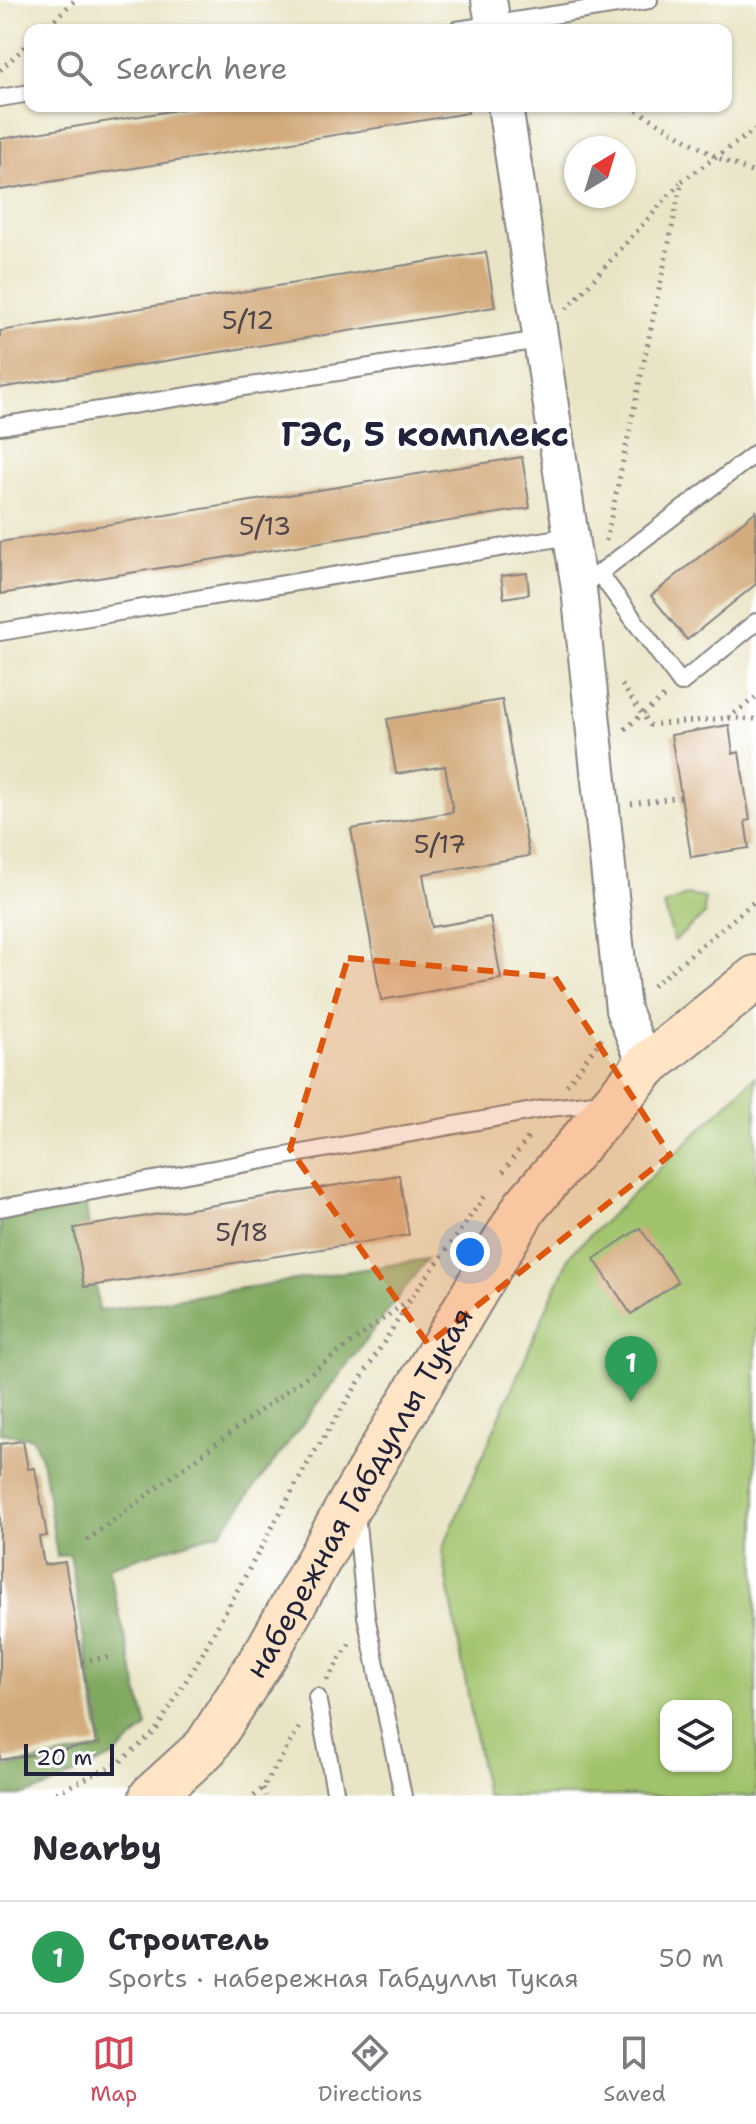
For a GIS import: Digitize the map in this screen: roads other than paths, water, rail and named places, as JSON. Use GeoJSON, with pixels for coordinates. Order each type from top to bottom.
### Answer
{"type":"FeatureCollection","features":[{"type":"Feature","properties":{"kind":"main road","name":"набережная Габдуллы Тукая"},"geometry":{"type":"LineString","coordinates":[[152,1796],[206,1747],[268,1650],[355,1495],[525,1207],[646,1066],[756,978]]}},
{"type":"Feature","properties":{"kind":"street"},"geometry":{"type":"LineString","coordinates":[[506,112],[570,536],[589,581],[596,753],[623,1010],[646,1066]]}},
{"type":"Feature","properties":{"kind":"lane"},"geometry":{"type":"LineString","coordinates":[[492,18],[649,0]]}},
{"type":"Feature","properties":{"kind":"lane"},"geometry":{"type":"LineString","coordinates":[[0,98],[24,94]]}},
{"type":"Feature","properties":{"kind":"lane"},"geometry":{"type":"LineString","coordinates":[[0,426],[539,340]]}},
{"type":"Feature","properties":{"kind":"lane"},"geometry":{"type":"LineString","coordinates":[[756,453],[589,581],[681,683],[756,622]]}},
{"type":"Feature","properties":{"kind":"lane"},"geometry":{"type":"LineString","coordinates":[[0,632],[570,536]]}},
{"type":"Feature","properties":{"kind":"lane"},"geometry":{"type":"LineString","coordinates":[[0,1208],[549,1108],[614,1101]]}},
{"type":"Feature","properties":{"kind":"lane"},"geometry":{"type":"LineString","coordinates":[[355,1495],[366,1616],[403,1796]]}},
{"type":"Feature","properties":{"kind":"lane"},"geometry":{"type":"LineString","coordinates":[[317,1697],[336,1796]]}},
{"type":"Feature","properties":{"kind":"place","name":"Строитель"},"geometry":{"type":"Point","coordinates":[631,1402]}},
{"type":"Feature","properties":{"kind":"district","name":"ГЭС, 5 комплекс"},"geometry":{"type":"Point","coordinates":[425,434]}}]}
